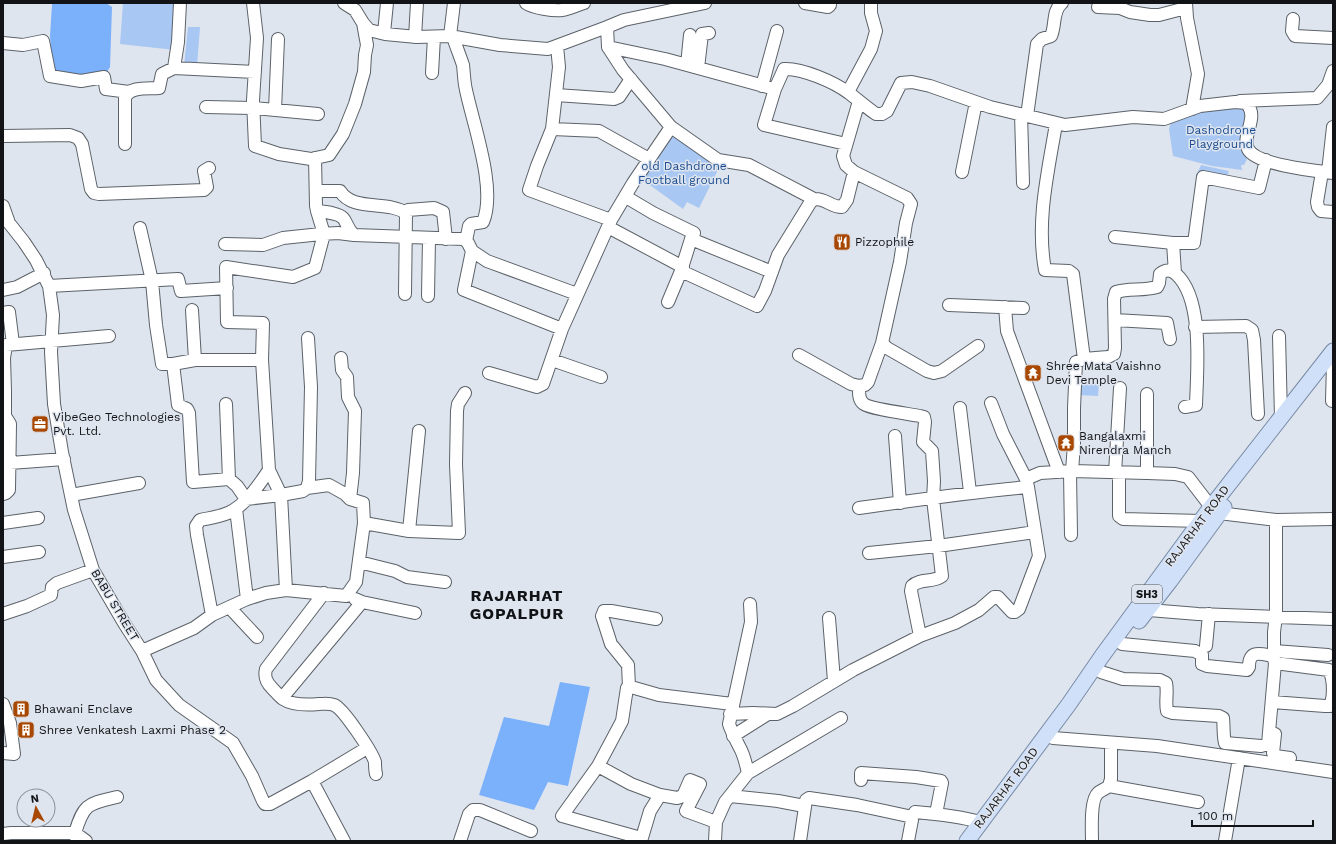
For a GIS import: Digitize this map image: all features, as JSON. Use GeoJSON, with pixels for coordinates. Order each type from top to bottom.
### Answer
{"type":"FeatureCollection","features":[{"type":"Feature","properties":{"kind":"main road","name":"RAJARHAT ROAD"},"geometry":{"type":"LineString","coordinates":[[975,841],[1149,610],[1215,510],[1281,417],[1333,351]]}},
{"type":"Feature","properties":{"kind":"main road","name":"RAJARHAT ROAD"},"geometry":{"type":"LineString","coordinates":[[967,841],[1069,704],[1200,521],[1215,510],[1276,436],[1333,363]]}},
{"type":"Feature","properties":{"kind":"street"},"geometry":{"type":"LineString","coordinates":[[174,68],[178,42],[180,3]]}},
{"type":"Feature","properties":{"kind":"street"},"geometry":{"type":"LineString","coordinates":[[253,3],[257,38],[253,108],[255,146],[279,154],[311,159],[329,155],[343,134],[355,104],[364,72],[367,45],[363,23]]}},
{"type":"Feature","properties":{"kind":"street"},"geometry":{"type":"LineString","coordinates":[[384,33],[387,3]]}},
{"type":"Feature","properties":{"kind":"street"},"geometry":{"type":"LineString","coordinates":[[415,37],[417,3]]}},
{"type":"Feature","properties":{"kind":"street"},"geometry":{"type":"LineString","coordinates":[[454,3],[451,36],[463,66],[465,89],[488,184],[488,204],[483,222],[471,224],[469,226],[469,246],[464,290],[562,329]]}},
{"type":"Feature","properties":{"kind":"street"},"geometry":{"type":"LineString","coordinates":[[526,3],[543,8],[562,10],[584,3]]}},
{"type":"Feature","properties":{"kind":"street"},"geometry":{"type":"LineString","coordinates":[[347,4],[355,10],[369,30],[415,37],[451,36],[500,45],[548,49],[624,20],[705,3]]}},
{"type":"Feature","properties":{"kind":"street"},"geometry":{"type":"LineString","coordinates":[[805,3],[828,7],[830,6],[830,3]]}},
{"type":"Feature","properties":{"kind":"street"},"geometry":{"type":"LineString","coordinates":[[848,92],[871,49],[876,30],[871,13],[871,3]]}},
{"type":"Feature","properties":{"kind":"street"},"geometry":{"type":"LineString","coordinates":[[1023,182],[1024,115],[1037,44],[1042,39],[1050,36],[1053,31],[1056,12],[1062,3]]}},
{"type":"Feature","properties":{"kind":"street"},"geometry":{"type":"LineString","coordinates":[[1098,7],[1120,8],[1130,12],[1150,15],[1159,14],[1186,6],[1198,74],[1192,109]]}},
{"type":"Feature","properties":{"kind":"street"},"geometry":{"type":"LineString","coordinates":[[1292,19],[1292,31],[1295,36],[1333,38]]}},
{"type":"Feature","properties":{"kind":"street"},"geometry":{"type":"LineString","coordinates":[[607,27],[608,47],[623,70],[671,127],[718,160],[749,165],[814,199],[820,199],[836,207],[842,207],[847,200],[854,172]]}},
{"type":"Feature","properties":{"kind":"street"},"geometry":{"type":"LineString","coordinates":[[762,86],[777,31]]}},
{"type":"Feature","properties":{"kind":"street"},"geometry":{"type":"LineString","coordinates":[[692,67],[702,34],[708,33]]}},
{"type":"Feature","properties":{"kind":"street"},"geometry":{"type":"LineString","coordinates":[[690,35],[692,67]]}},
{"type":"Feature","properties":{"kind":"street"},"geometry":{"type":"LineString","coordinates":[[432,74],[434,37]]}},
{"type":"Feature","properties":{"kind":"street"},"geometry":{"type":"LineString","coordinates":[[275,110],[278,39]]}},
{"type":"Feature","properties":{"kind":"street"},"geometry":{"type":"LineString","coordinates":[[3,43],[22,45],[43,41],[50,76],[81,81],[104,77],[106,89],[129,92],[137,89],[159,88],[162,74],[174,68],[255,72]]}},
{"type":"Feature","properties":{"kind":"street"},"geometry":{"type":"LineString","coordinates":[[557,46],[559,67],[552,129],[529,190],[609,224],[682,269],[757,306],[765,291],[778,255],[814,199]]}},
{"type":"Feature","properties":{"kind":"street"},"geometry":{"type":"LineString","coordinates":[[608,47],[665,59],[775,89]]}},
{"type":"Feature","properties":{"kind":"street"},"geometry":{"type":"LineString","coordinates":[[846,144],[764,125],[775,89],[784,69],[791,69],[811,74],[848,92],[876,114],[882,114],[887,111],[901,83],[912,82],[930,86],[976,102],[1064,125],[1133,117],[1164,119],[1200,106],[1235,102],[1317,98],[1328,85],[1332,76]]}},
{"type":"Feature","properties":{"kind":"street"},"geometry":{"type":"LineString","coordinates":[[556,95],[614,99],[619,97],[631,79]]}},
{"type":"Feature","properties":{"kind":"street"},"geometry":{"type":"LineString","coordinates":[[125,144],[125,98],[129,92]]}},
{"type":"Feature","properties":{"kind":"street"},"geometry":{"type":"LineString","coordinates":[[800,355],[851,384],[859,386],[865,385],[868,382],[882,343],[900,262],[906,223],[912,204],[908,198],[854,172],[846,164],[842,156],[859,101]]}},
{"type":"Feature","properties":{"kind":"street"},"geometry":{"type":"LineString","coordinates":[[962,172],[976,102]]}},
{"type":"Feature","properties":{"kind":"street"},"geometry":{"type":"LineString","coordinates":[[1235,102],[1246,103],[1250,107],[1252,113],[1247,142],[1247,148],[1250,153],[1266,160],[1308,170],[1328,172]]}},
{"type":"Feature","properties":{"kind":"street"},"geometry":{"type":"LineString","coordinates":[[206,107],[253,108],[318,114]]}},
{"type":"Feature","properties":{"kind":"street"},"geometry":{"type":"LineString","coordinates":[[1056,124],[1042,211],[1045,270],[1069,271],[1073,274],[1084,359]]}},
{"type":"Feature","properties":{"kind":"street"},"geometry":{"type":"LineString","coordinates":[[488,373],[537,387],[543,384],[562,329],[609,224],[649,159],[671,127]]}},
{"type":"Feature","properties":{"kind":"street"},"geometry":{"type":"LineString","coordinates":[[1333,127],[1328,172],[1317,202],[1321,211],[1333,212]]}},
{"type":"Feature","properties":{"kind":"street"},"geometry":{"type":"LineString","coordinates":[[552,129],[599,130],[649,159]]}},
{"type":"Feature","properties":{"kind":"street"},"geometry":{"type":"LineString","coordinates":[[3,136],[70,135],[78,138],[82,144],[91,189],[94,193],[99,194],[204,190],[206,187],[204,171],[209,168]]}},
{"type":"Feature","properties":{"kind":"street"},"geometry":{"type":"LineString","coordinates":[[286,590],[281,495],[269,470],[262,360],[263,323],[227,322],[226,267],[293,277],[315,268],[324,234],[316,206],[317,191],[315,158]]}},
{"type":"Feature","properties":{"kind":"street"},"geometry":{"type":"LineString","coordinates":[[1115,237],[1172,243],[1194,243],[1203,177],[1259,188],[1266,160]]}},
{"type":"Feature","properties":{"kind":"street"},"geometry":{"type":"LineString","coordinates":[[317,191],[340,191],[343,197],[355,202],[396,208],[406,212],[408,210],[434,208],[443,212],[446,239]]}},
{"type":"Feature","properties":{"kind":"street"},"geometry":{"type":"LineString","coordinates":[[626,197],[694,233],[682,269],[668,302]]}},
{"type":"Feature","properties":{"kind":"street","name":"BABU STREET"},"geometry":{"type":"LineString","coordinates":[[3,206],[9,223],[24,242],[44,274],[49,286],[53,315],[51,352],[54,404],[74,510],[93,570],[142,651],[156,680],[179,705],[233,742],[252,776],[265,804],[270,804],[312,781]]}},
{"type":"Feature","properties":{"kind":"street"},"geometry":{"type":"LineString","coordinates":[[317,211],[337,215],[343,218],[348,230],[354,235]]}},
{"type":"Feature","properties":{"kind":"street"},"geometry":{"type":"LineString","coordinates":[[405,294],[407,238],[406,212]]}},
{"type":"Feature","properties":{"kind":"street"},"geometry":{"type":"LineString","coordinates":[[140,228],[152,281],[156,325],[162,364],[173,364],[195,360],[262,360]]}},
{"type":"Feature","properties":{"kind":"street"},"geometry":{"type":"LineString","coordinates":[[225,244],[263,245],[283,238],[324,234],[429,239],[464,239],[469,246],[488,261],[577,294]]}},
{"type":"Feature","properties":{"kind":"street"},"geometry":{"type":"LineString","coordinates":[[428,296],[429,239]]}},
{"type":"Feature","properties":{"kind":"street"},"geometry":{"type":"LineString","coordinates":[[691,239],[772,272]]}},
{"type":"Feature","properties":{"kind":"street"},"geometry":{"type":"LineString","coordinates":[[1172,243],[1175,274]]}},
{"type":"Feature","properties":{"kind":"street"},"geometry":{"type":"LineString","coordinates":[[1071,535],[1067,472],[1074,444],[1076,362],[1084,359],[1108,357],[1114,354],[1114,299],[1116,292],[1157,287],[1160,274],[1163,271],[1169,270],[1175,274],[1188,292],[1191,299],[1195,327],[1197,350],[1196,405],[1185,407]]}},
{"type":"Feature","properties":{"kind":"street"},"geometry":{"type":"LineString","coordinates":[[3,290],[17,287],[44,274]]}},
{"type":"Feature","properties":{"kind":"street"},"geometry":{"type":"LineString","coordinates":[[49,286],[178,279],[181,291],[227,288]]}},
{"type":"Feature","properties":{"kind":"street"},"geometry":{"type":"LineString","coordinates":[[949,305],[1023,308]]}},
{"type":"Feature","properties":{"kind":"street"},"geometry":{"type":"LineString","coordinates":[[1005,307],[1007,332],[1067,472]]}},
{"type":"Feature","properties":{"kind":"street"},"geometry":{"type":"LineString","coordinates":[[192,310],[195,360]]}},
{"type":"Feature","properties":{"kind":"street"},"geometry":{"type":"LineString","coordinates":[[3,313],[9,312],[13,344]]}},
{"type":"Feature","properties":{"kind":"street"},"geometry":{"type":"LineString","coordinates":[[1115,320],[1167,323],[1170,339]]}},
{"type":"Feature","properties":{"kind":"street"},"geometry":{"type":"LineString","coordinates":[[1195,327],[1246,326],[1252,330],[1254,340],[1258,414]]}},
{"type":"Feature","properties":{"kind":"street"},"geometry":{"type":"LineString","coordinates":[[3,494],[9,490],[10,463],[10,424],[5,416],[4,391],[3,358],[6,345],[109,336]]}},
{"type":"Feature","properties":{"kind":"street"},"geometry":{"type":"LineString","coordinates":[[1279,336],[1281,417]]}},
{"type":"Feature","properties":{"kind":"street"},"geometry":{"type":"LineString","coordinates":[[307,488],[309,481],[311,388],[308,338]]}},
{"type":"Feature","properties":{"kind":"street"},"geometry":{"type":"LineString","coordinates":[[882,343],[887,348],[927,371],[934,373],[942,371],[978,346]]}},
{"type":"Feature","properties":{"kind":"street"},"geometry":{"type":"LineString","coordinates":[[341,358],[342,370],[347,377],[348,397],[355,412],[353,473],[350,498]]}},
{"type":"Feature","properties":{"kind":"street"},"geometry":{"type":"LineString","coordinates":[[552,360],[601,377]]}},
{"type":"Feature","properties":{"kind":"street"},"geometry":{"type":"LineString","coordinates":[[1333,363],[1333,401]]}},
{"type":"Feature","properties":{"kind":"street"},"geometry":{"type":"LineString","coordinates":[[173,364],[178,405],[187,409],[189,413],[193,482],[229,479],[237,486],[246,499]]}},
{"type":"Feature","properties":{"kind":"street"},"geometry":{"type":"LineString","coordinates":[[859,386],[859,397],[864,404],[924,417],[923,442],[932,451],[934,481],[933,499],[942,576],[938,579],[916,582],[912,586],[911,591],[920,636]]}},
{"type":"Feature","properties":{"kind":"street"},"geometry":{"type":"LineString","coordinates":[[1120,388],[1117,473],[1119,516],[1123,519],[1200,521]]}},
{"type":"Feature","properties":{"kind":"street"},"geometry":{"type":"LineString","coordinates":[[364,523],[410,532],[459,533],[456,464],[457,411],[458,404],[465,393]]}},
{"type":"Feature","properties":{"kind":"street"},"geometry":{"type":"LineString","coordinates":[[1147,394],[1147,473]]}},
{"type":"Feature","properties":{"kind":"street"},"geometry":{"type":"LineString","coordinates":[[629,687],[659,695],[731,709],[777,714],[853,670],[920,636],[954,623],[979,610],[994,597],[998,597],[1012,612],[1015,612],[1018,609],[1039,556],[1027,483],[1003,434],[991,403]]}},
{"type":"Feature","properties":{"kind":"street"},"geometry":{"type":"LineString","coordinates":[[226,404],[229,479]]}},
{"type":"Feature","properties":{"kind":"street"},"geometry":{"type":"LineString","coordinates":[[960,408],[970,492]]}},
{"type":"Feature","properties":{"kind":"street"},"geometry":{"type":"LineString","coordinates":[[410,532],[419,431]]}},
{"type":"Feature","properties":{"kind":"street"},"geometry":{"type":"LineString","coordinates":[[895,436],[900,503]]}},
{"type":"Feature","properties":{"kind":"street"},"geometry":{"type":"LineString","coordinates":[[10,463],[64,459]]}},
{"type":"Feature","properties":{"kind":"street"},"geometry":{"type":"LineString","coordinates":[[212,615],[196,526],[200,520],[226,514],[236,509],[262,481],[269,470]]}},
{"type":"Feature","properties":{"kind":"street"},"geometry":{"type":"LineString","coordinates":[[859,508],[933,499],[1027,483],[1040,473],[1147,473],[1175,474],[1188,477],[1215,510],[1276,520],[1333,520]]}},
{"type":"Feature","properties":{"kind":"street"},"geometry":{"type":"LineString","coordinates":[[71,496],[139,483]]}},
{"type":"Feature","properties":{"kind":"street"},"geometry":{"type":"LineString","coordinates":[[246,499],[281,495],[303,491],[307,488],[329,485],[350,498],[363,503],[364,523],[356,582],[346,596]]}},
{"type":"Feature","properties":{"kind":"street"},"geometry":{"type":"LineString","coordinates":[[236,509],[247,599]]}},
{"type":"Feature","properties":{"kind":"street"},"geometry":{"type":"LineString","coordinates":[[3,523],[38,518]]}},
{"type":"Feature","properties":{"kind":"street"},"geometry":{"type":"LineString","coordinates":[[1276,520],[1276,616],[1274,651],[1328,655]]}},
{"type":"Feature","properties":{"kind":"street"},"geometry":{"type":"LineString","coordinates":[[869,553],[938,546],[1035,532]]}},
{"type":"Feature","properties":{"kind":"street"},"geometry":{"type":"LineString","coordinates":[[3,557],[39,552]]}},
{"type":"Feature","properties":{"kind":"street"},"geometry":{"type":"LineString","coordinates":[[359,562],[407,577],[445,582]]}},
{"type":"Feature","properties":{"kind":"street"},"geometry":{"type":"LineString","coordinates":[[3,613],[27,606],[51,595],[52,588],[57,583],[93,570]]}},
{"type":"Feature","properties":{"kind":"street"},"geometry":{"type":"LineString","coordinates":[[142,651],[194,628],[212,615],[247,599],[266,593],[286,590],[346,596],[362,602],[415,613]]}},
{"type":"Feature","properties":{"kind":"street"},"geometry":{"type":"LineString","coordinates":[[324,593],[266,669],[266,678],[268,684],[282,698],[295,703],[335,705],[342,711],[367,748],[374,761],[376,774]]}},
{"type":"Feature","properties":{"kind":"street"},"geometry":{"type":"LineString","coordinates":[[282,698],[362,602]]}},
{"type":"Feature","properties":{"kind":"street"},"geometry":{"type":"LineString","coordinates":[[748,773],[745,760],[733,736],[729,724],[731,709],[751,622],[750,604]]}},
{"type":"Feature","properties":{"kind":"street"},"geometry":{"type":"LineString","coordinates":[[230,608],[257,637]]}},
{"type":"Feature","properties":{"kind":"street"},"geometry":{"type":"LineString","coordinates":[[1149,610],[1333,619]]}},
{"type":"Feature","properties":{"kind":"street"},"geometry":{"type":"LineString","coordinates":[[656,619],[604,611],[603,619],[611,644],[628,665],[629,687],[622,721],[598,766],[562,816],[641,839],[650,811],[660,795]]}},
{"type":"Feature","properties":{"kind":"street"},"geometry":{"type":"LineString","coordinates":[[1206,646],[1209,614]]}},
{"type":"Feature","properties":{"kind":"street"},"geometry":{"type":"LineString","coordinates":[[829,618],[834,681]]}},
{"type":"Feature","properties":{"kind":"street"},"geometry":{"type":"LineString","coordinates":[[1122,644],[1195,651],[1202,655],[1202,664],[1207,666],[1246,670],[1249,667],[1251,656],[1256,653],[1273,656],[1275,663],[1273,753],[1276,756],[1333,764]]}},
{"type":"Feature","properties":{"kind":"street"},"geometry":{"type":"LineString","coordinates":[[1275,663],[1329,670],[1332,676],[1332,711],[1275,702]]}},
{"type":"Feature","properties":{"kind":"street"},"geometry":{"type":"LineString","coordinates":[[1101,672],[1124,679],[1160,680],[1166,683],[1168,690],[1166,704],[1167,711],[1173,713],[1218,716],[1223,718],[1225,742],[1261,746],[1268,744],[1275,702]]}},
{"type":"Feature","properties":{"kind":"street"},"geometry":{"type":"LineString","coordinates":[[3,704],[10,723],[14,754],[3,753]]}},
{"type":"Feature","properties":{"kind":"street"},"geometry":{"type":"LineString","coordinates":[[733,736],[768,714]]}},
{"type":"Feature","properties":{"kind":"street"},"geometry":{"type":"LineString","coordinates":[[715,841],[716,822],[730,796],[748,773],[841,718]]}},
{"type":"Feature","properties":{"kind":"street"},"geometry":{"type":"LineString","coordinates":[[1053,738],[1157,746],[1333,772]]}},
{"type":"Feature","properties":{"kind":"street"},"geometry":{"type":"LineString","coordinates":[[1092,841],[1092,814],[1095,798],[1098,793],[1109,786],[1111,779],[1111,743]]}},
{"type":"Feature","properties":{"kind":"street"},"geometry":{"type":"LineString","coordinates":[[344,841],[312,781],[367,748]]}},
{"type":"Feature","properties":{"kind":"street"},"geometry":{"type":"LineString","coordinates":[[1225,841],[1239,758]]}},
{"type":"Feature","properties":{"kind":"street"},"geometry":{"type":"LineString","coordinates":[[598,766],[631,784],[660,795],[677,798],[683,796],[690,780],[700,784],[686,811],[716,822]]}},
{"type":"Feature","properties":{"kind":"street"},"geometry":{"type":"LineString","coordinates":[[861,780],[861,773],[916,777],[941,781],[942,783],[936,814]]}},
{"type":"Feature","properties":{"kind":"street"},"geometry":{"type":"LineString","coordinates":[[1109,786],[1198,802]]}},
{"type":"Feature","properties":{"kind":"street"},"geometry":{"type":"LineString","coordinates":[[730,796],[778,801],[799,805]]}},
{"type":"Feature","properties":{"kind":"street"},"geometry":{"type":"LineString","coordinates":[[76,837],[80,816],[86,808],[99,801],[117,797]]}},
{"type":"Feature","properties":{"kind":"street"},"geometry":{"type":"LineString","coordinates":[[800,841],[806,800],[809,798],[857,805],[908,816],[912,820],[908,841]]}},
{"type":"Feature","properties":{"kind":"street"},"geometry":{"type":"LineString","coordinates":[[460,841],[469,814],[473,810],[480,810],[531,831]]}},
{"type":"Feature","properties":{"kind":"street"},"geometry":{"type":"LineString","coordinates":[[915,812],[968,818],[980,822]]}},
{"type":"Feature","properties":{"kind":"street"},"geometry":{"type":"LineString","coordinates":[[3,834],[76,837],[86,841]]}},
{"type":"Feature","properties":{"kind":"green space"},"geometry":{"type":"Polygon","coordinates":[[[123,3],[179,3],[175,50],[120,44],[123,3]]]}},
{"type":"Feature","properties":{"kind":"green space"},"geometry":{"type":"Polygon","coordinates":[[[188,27],[200,27],[197,67],[184,66],[188,27]]]}},
{"type":"Feature","properties":{"kind":"green space","name":"Dashodrone Playground"},"geometry":{"type":"Polygon","coordinates":[[[1226,106],[1249,108],[1248,157],[1244,165],[1241,165],[1242,170],[1212,166],[1173,156],[1169,129],[1171,122],[1193,113],[1226,106]]]}},
{"type":"Feature","properties":{"kind":"green space","name":"old Dashdrone Football ground"},"geometry":{"type":"Polygon","coordinates":[[[675,131],[722,162],[699,208],[687,202],[683,209],[643,180],[675,131]]]}},
{"type":"Feature","properties":{"kind":"green space"},"geometry":{"type":"Polygon","coordinates":[[[1201,165],[1229,171],[1226,181],[1196,176],[1201,165]]]}},
{"type":"Feature","properties":{"kind":"green space"},"geometry":{"type":"Polygon","coordinates":[[[1078,381],[1099,383],[1098,396],[1078,395],[1078,381]]]}},
{"type":"Feature","properties":{"kind":"water"},"geometry":{"type":"Polygon","coordinates":[[[106,3],[112,7],[110,67],[107,72],[83,77],[53,73],[50,36],[52,4],[106,3]]]}},
{"type":"Feature","properties":{"kind":"water"},"geometry":{"type":"Polygon","coordinates":[[[560,682],[590,687],[568,786],[548,782],[534,810],[479,795],[504,717],[549,726],[560,682]]]}},
{"type":"Feature","properties":{"kind":"place","name":"Pizzophile"},"geometry":{"type":"Point","coordinates":[842,242]}},
{"type":"Feature","properties":{"kind":"place","name":"Shree Mata Vaishno Devi Temple"},"geometry":{"type":"Point","coordinates":[1033,373]}},
{"type":"Feature","properties":{"kind":"place","name":"VibeGeo Technologies Pvt. Ltd."},"geometry":{"type":"Point","coordinates":[40,424]}},
{"type":"Feature","properties":{"kind":"place","name":"Bangalaxmi Nirendra Manch"},"geometry":{"type":"Point","coordinates":[1066,443]}},
{"type":"Feature","properties":{"kind":"place","name":"Bhawani Enclave"},"geometry":{"type":"Point","coordinates":[21,709]}},
{"type":"Feature","properties":{"kind":"place","name":"Shree Venkatesh Laxmi Phase 2"},"geometry":{"type":"Point","coordinates":[26,730]}},
{"type":"Feature","properties":{"kind":"district","name":"RAJARHAT GOPALPUR"},"geometry":{"type":"Point","coordinates":[517,604]}}]}
